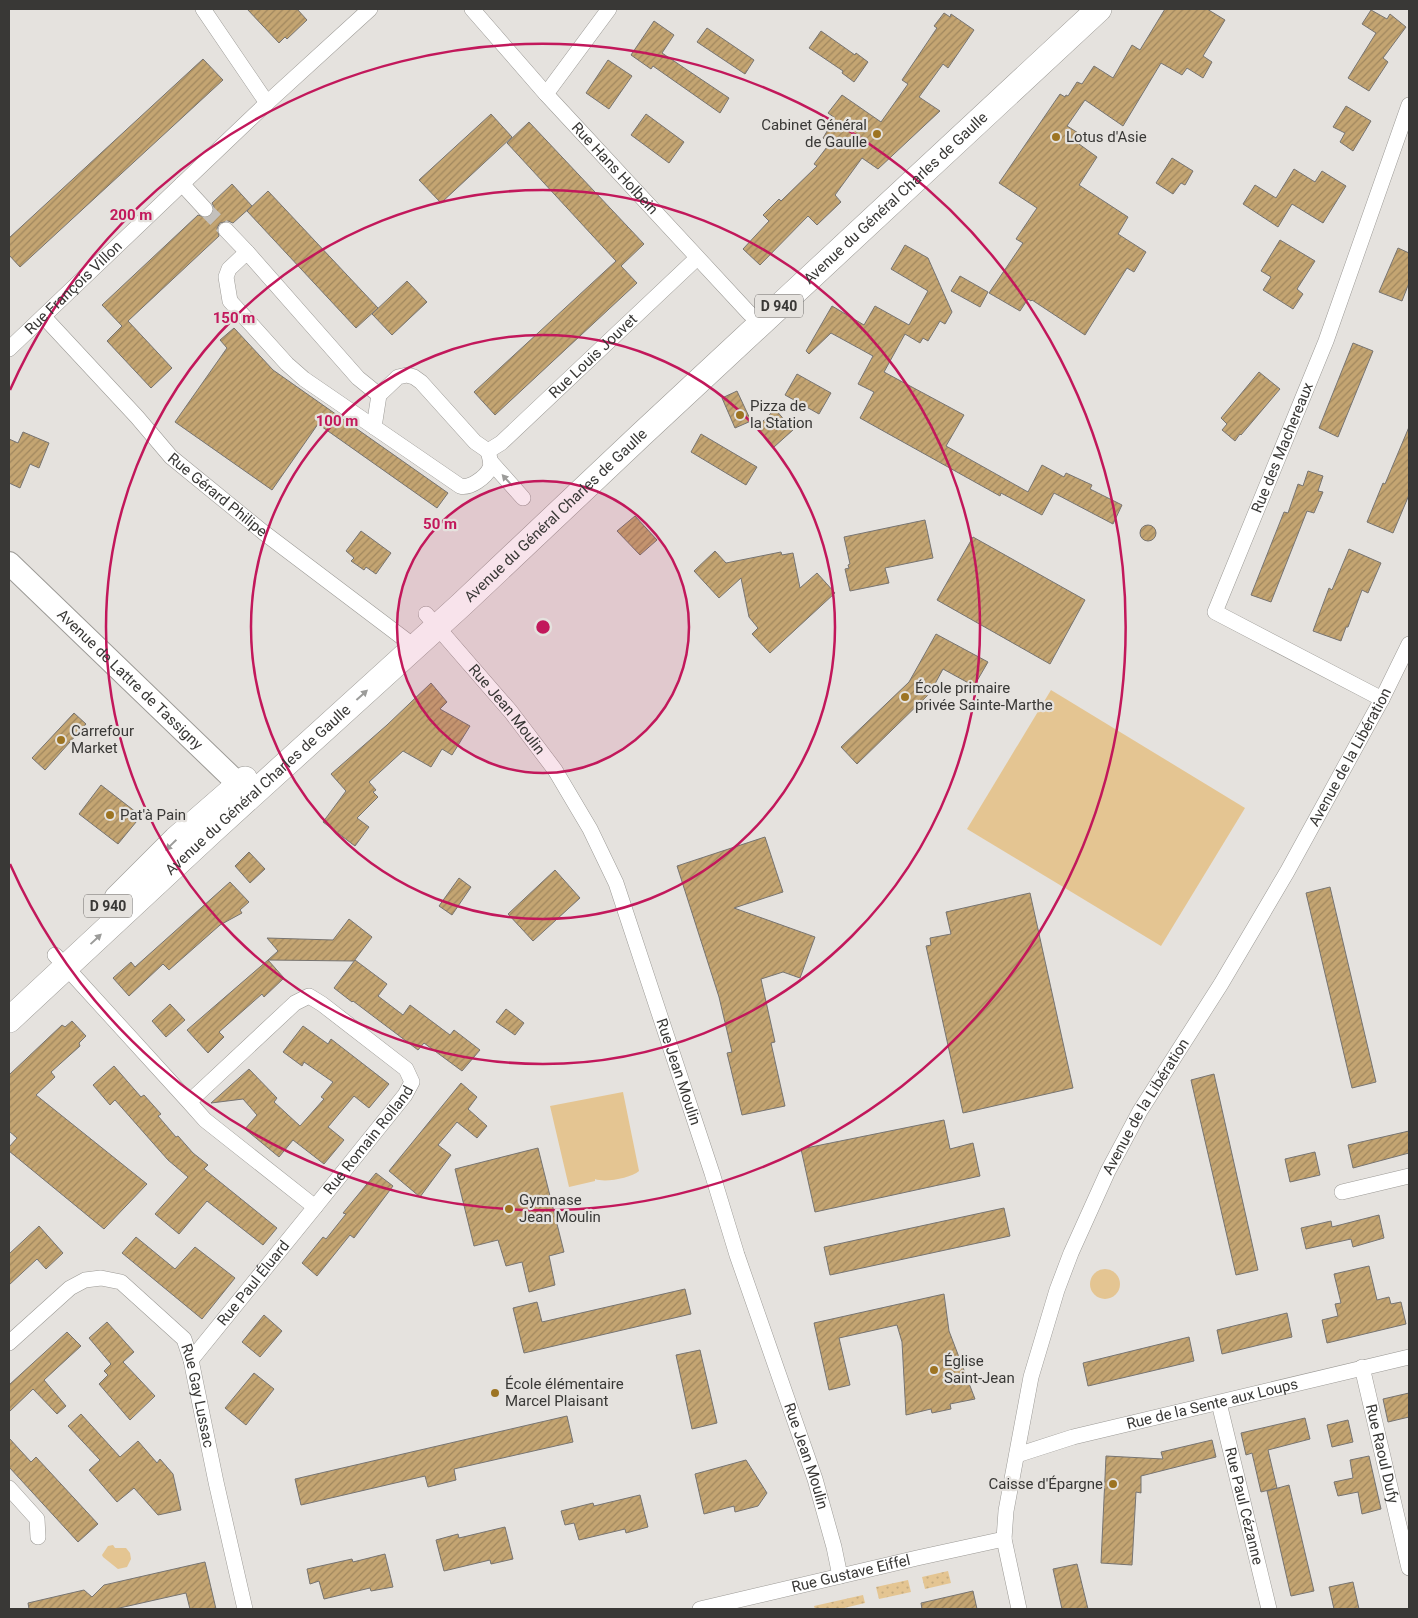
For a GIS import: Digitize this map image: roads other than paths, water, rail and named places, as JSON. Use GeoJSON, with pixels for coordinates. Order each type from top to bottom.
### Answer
{"type":"FeatureCollection","features":[{"type":"Feature","properties":{"kind":"main road","name":"Avenue du Général Charles de Gaulle"},"geometry":{"type":"LineString","coordinates":[[9,1020],[61,961],[176,839],[245,790],[432,620],[755,318],[1077,9]]}},
{"type":"Feature","properties":{"kind":"main road","name":"Avenue du Général Charles de Gaulle"},"geometry":{"type":"LineString","coordinates":[[755,318],[1099,9]]}},
{"type":"Feature","properties":{"kind":"main road","name":"Avenue de Lattre de Tassigny"},"geometry":{"type":"LineString","coordinates":[[9,563],[245,790]]}},
{"type":"Feature","properties":{"kind":"main road","name":"Avenue du Général Charles de Gaulle"},"geometry":{"type":"LineString","coordinates":[[9,998],[61,961]]}},
{"type":"Feature","properties":{"kind":"street"},"geometry":{"type":"LineString","coordinates":[[203,9],[267,103]]}},
{"type":"Feature","properties":{"kind":"street","name":"Rue François Villon"},"geometry":{"type":"LineString","coordinates":[[9,349],[267,103],[370,9]]}},
{"type":"Feature","properties":{"kind":"street","name":"Rue Hans Holbein"},"geometry":{"type":"LineString","coordinates":[[472,9],[546,94],[755,318]]}},
{"type":"Feature","properties":{"kind":"street"},"geometry":{"type":"LineString","coordinates":[[546,94],[609,9]]}},
{"type":"Feature","properties":{"kind":"street","name":"Rue des Machereaux"},"geometry":{"type":"LineString","coordinates":[[1382,699],[1215,612],[1326,342],[1409,105]]}},
{"type":"Feature","properties":{"kind":"street"},"geometry":{"type":"LineString","coordinates":[[182,184],[205,209]]}},
{"type":"Feature","properties":{"kind":"street"},"geometry":{"type":"LineString","coordinates":[[226,230],[358,378],[379,395]]}},
{"type":"Feature","properties":{"kind":"street","name":"Rue Louis Jouvet"},"geometry":{"type":"LineString","coordinates":[[247,252],[229,269],[226,277],[230,301],[287,364],[304,379],[460,486],[466,488],[490,469],[489,457],[501,443],[697,258]]}},
{"type":"Feature","properties":{"kind":"street","name":"Rue Gérard Philipe"},"geometry":{"type":"LineString","coordinates":[[44,317],[137,417],[171,457],[263,532],[408,642]]}},
{"type":"Feature","properties":{"kind":"street"},"geometry":{"type":"LineString","coordinates":[[374,427],[379,395],[398,377],[407,375],[414,377],[421,382],[476,442],[522,498]]}},
{"type":"Feature","properties":{"kind":"street","name":"Rue Jean Moulin"},"geometry":{"type":"LineString","coordinates":[[432,620],[512,712],[555,770],[590,830],[616,883],[712,1173],[737,1255],[814,1479],[834,1547],[840,1576]]}},
{"type":"Feature","properties":{"kind":"street","name":"Avenue de la Libération"},"geometry":{"type":"LineString","coordinates":[[1019,1609],[1004,1539],[1006,1511],[1031,1377],[1057,1290],[1071,1253],[1108,1171],[1140,1111],[1221,984],[1287,872],[1382,699],[1409,644]]}},
{"type":"Feature","properties":{"kind":"street","name":"Rue Romain Rolland"},"geometry":{"type":"LineString","coordinates":[[61,961],[189,1102],[206,1120],[315,1207],[405,1095],[412,1082],[406,1069],[309,996],[295,1004],[189,1102]]}},
{"type":"Feature","properties":{"kind":"street"},"geometry":{"type":"LineString","coordinates":[[1342,1192],[1409,1176]]}},
{"type":"Feature","properties":{"kind":"street","name":"Rue Paul Éluard"},"geometry":{"type":"LineString","coordinates":[[191,1360],[315,1207]]}},
{"type":"Feature","properties":{"kind":"street","name":"Rue Gay Lussac"},"geometry":{"type":"LineString","coordinates":[[9,1343],[70,1288],[85,1280],[101,1278],[120,1282],[184,1339],[191,1360],[245,1609]]}},
{"type":"Feature","properties":{"kind":"street","name":"Rue de la Sente aux Loups"},"geometry":{"type":"LineString","coordinates":[[1016,1455],[1073,1437],[1409,1356]]}},
{"type":"Feature","properties":{"kind":"street","name":"Rue Raoul Dufy"},"geometry":{"type":"LineString","coordinates":[[1362,1367],[1409,1568]]}},
{"type":"Feature","properties":{"kind":"street","name":"Rue Paul Cézanne"},"geometry":{"type":"LineString","coordinates":[[1220,1403],[1269,1609]]}},
{"type":"Feature","properties":{"kind":"street"},"geometry":{"type":"LineString","coordinates":[[9,1488],[37,1519],[38,1537]]}},
{"type":"Feature","properties":{"kind":"street","name":"Rue Gustave Eiffel"},"geometry":{"type":"LineString","coordinates":[[700,1609],[1004,1539]]}},
{"type":"Feature","properties":{"kind":"tunnel"},"geometry":{"type":"LineString","coordinates":[[205,209],[226,230]]}},
{"type":"Feature","properties":{"kind":"place","name":"Cabinet Général de Gaulle"},"geometry":{"type":"Point","coordinates":[877,134]}},
{"type":"Feature","properties":{"kind":"place","name":"Lotus d'Asie"},"geometry":{"type":"Point","coordinates":[1056,137]}},
{"type":"Feature","properties":{"kind":"place","name":"Pizza de la Station"},"geometry":{"type":"Point","coordinates":[740,415]}},
{"type":"Feature","properties":{"kind":"place","name":"École primaire privée Sainte-Marthe"},"geometry":{"type":"Point","coordinates":[905,697]}},
{"type":"Feature","properties":{"kind":"place","name":"Carrefour Market"},"geometry":{"type":"Point","coordinates":[61,740]}},
{"type":"Feature","properties":{"kind":"place","name":"Pat'à Pain"},"geometry":{"type":"Point","coordinates":[110,815]}},
{"type":"Feature","properties":{"kind":"place","name":"Gymnase Jean Moulin"},"geometry":{"type":"Point","coordinates":[509,1209]}},
{"type":"Feature","properties":{"kind":"place","name":"Église Saint-Jean"},"geometry":{"type":"Point","coordinates":[934,1370]}},
{"type":"Feature","properties":{"kind":"place","name":"École élémentaire Marcel Plaisant"},"geometry":{"type":"Point","coordinates":[495,1393]}},
{"type":"Feature","properties":{"kind":"place","name":"Caisse d'Épargne"},"geometry":{"type":"Point","coordinates":[1113,1484]}}]}
